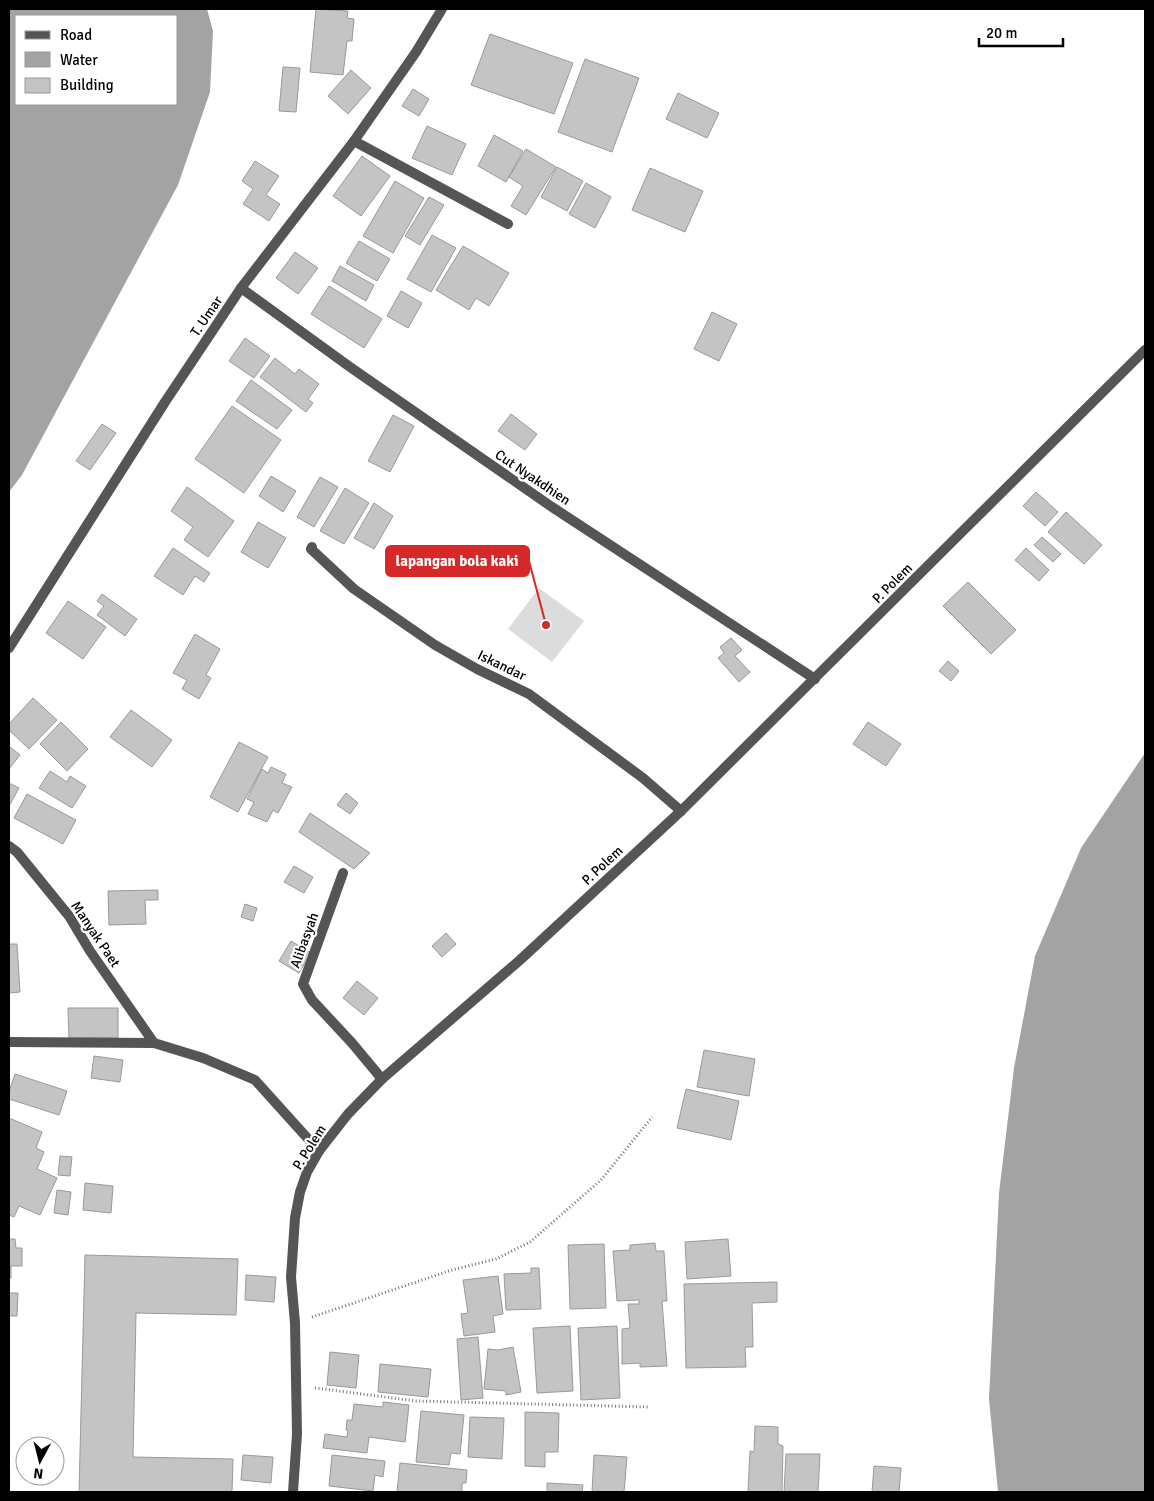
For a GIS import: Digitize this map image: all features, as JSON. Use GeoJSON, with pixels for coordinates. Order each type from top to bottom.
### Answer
{"type":"FeatureCollection","features":[{"type":"Feature","properties":{"kind":"street","name":"T. Umar"},"geometry":{"type":"LineString","coordinates":[[9,648],[165,402],[241,288],[354,142],[416,52],[442,9]]}},
{"type":"Feature","properties":{"kind":"street"},"geometry":{"type":"LineString","coordinates":[[354,142],[508,224]]}},
{"type":"Feature","properties":{"kind":"street","name":"Cut Nyakdhien"},"geometry":{"type":"LineString","coordinates":[[241,288],[350,367],[552,507],[815,679]]}},
{"type":"Feature","properties":{"kind":"street","name":"P. Polem"},"geometry":{"type":"LineString","coordinates":[[293,1492],[297,1434],[295,1323],[291,1277],[295,1218],[300,1192],[307,1172],[319,1151],[348,1114],[382,1079],[520,960],[681,811],[1145,350]]}},
{"type":"Feature","properties":{"kind":"street","name":"Iskandar"},"geometry":{"type":"LineString","coordinates":[[312,547],[311,549],[317,556],[354,589],[435,645],[528,694],[643,778],[681,811]]}},
{"type":"Feature","properties":{"kind":"street","name":"Manyak Paet"},"geometry":{"type":"LineString","coordinates":[[9,846],[17,852],[69,916],[90,951],[154,1043]]}},
{"type":"Feature","properties":{"kind":"street","name":"Alibasyah"},"geometry":{"type":"LineString","coordinates":[[343,873],[303,984],[312,1000],[382,1079]]}},
{"type":"Feature","properties":{"kind":"street"},"geometry":{"type":"LineString","coordinates":[[9,1042],[154,1043],[203,1058],[255,1080],[319,1151]]}},
{"type":"Feature","properties":{"kind":"path"},"geometry":{"type":"LineString","coordinates":[[295,1323],[452,1270],[496,1259],[530,1242],[601,1180],[652,1117]]}},
{"type":"Feature","properties":{"kind":"path"},"geometry":{"type":"LineString","coordinates":[[297,1386],[416,1401],[649,1407]]}},
{"type":"Feature","properties":{"kind":"shaded area"},"geometry":{"type":"Polygon","coordinates":[[[539,588],[584,621],[552,662],[508,629],[539,588]]]}},
{"type":"Feature","properties":{"kind":"water"},"geometry":{"type":"Polygon","coordinates":[[[9,9],[207,9],[213,31],[210,92],[178,185],[22,475],[9,492],[9,9]]]}},
{"type":"Feature","properties":{"kind":"water"},"geometry":{"type":"Polygon","coordinates":[[[1145,753],[1145,1492],[998,1492],[989,1399],[999,1193],[1014,1068],[1035,956],[1081,848],[1145,753]]]}},
{"type":"Feature","properties":{"kind":"building"},"geometry":{"type":"Polygon","coordinates":[[[316,9],[348,11],[347,18],[354,19],[352,41],[347,41],[343,75],[310,72],[316,9]]]}},
{"type":"Feature","properties":{"kind":"building"},"geometry":{"type":"Polygon","coordinates":[[[490,34],[573,63],[554,114],[471,85],[490,34]]]}},
{"type":"Feature","properties":{"kind":"building"},"geometry":{"type":"Polygon","coordinates":[[[585,59],[639,78],[612,152],[558,132],[585,59]]]}},
{"type":"Feature","properties":{"kind":"building"},"geometry":{"type":"Polygon","coordinates":[[[283,67],[300,68],[296,112],[279,111],[283,67]]]}},
{"type":"Feature","properties":{"kind":"building"},"geometry":{"type":"Polygon","coordinates":[[[351,70],[371,88],[348,114],[328,96],[351,70]]]}},
{"type":"Feature","properties":{"kind":"building"},"geometry":{"type":"Polygon","coordinates":[[[413,89],[429,99],[419,116],[402,106],[413,89]]]}},
{"type":"Feature","properties":{"kind":"building"},"geometry":{"type":"Polygon","coordinates":[[[678,93],[719,113],[707,138],[666,119],[678,93]]]}},
{"type":"Feature","properties":{"kind":"building"},"geometry":{"type":"Polygon","coordinates":[[[427,126],[466,144],[452,175],[412,158],[427,126]]]}},
{"type":"Feature","properties":{"kind":"building"},"geometry":{"type":"Polygon","coordinates":[[[494,135],[523,151],[506,182],[478,166],[494,135]]]}},
{"type":"Feature","properties":{"kind":"building"},"geometry":{"type":"Polygon","coordinates":[[[526,149],[556,167],[526,215],[511,206],[523,186],[509,177],[526,149]]]}},
{"type":"Feature","properties":{"kind":"building"},"geometry":{"type":"Polygon","coordinates":[[[362,156],[390,176],[361,216],[333,196],[362,156]]]}},
{"type":"Feature","properties":{"kind":"building"},"geometry":{"type":"Polygon","coordinates":[[[255,161],[279,176],[266,195],[280,204],[269,221],[243,204],[253,189],[242,181],[255,161]]]}},
{"type":"Feature","properties":{"kind":"building"},"geometry":{"type":"Polygon","coordinates":[[[557,167],[583,181],[567,211],[541,197],[557,167]]]}},
{"type":"Feature","properties":{"kind":"building"},"geometry":{"type":"Polygon","coordinates":[[[650,168],[703,191],[685,232],[632,210],[650,168]]]}},
{"type":"Feature","properties":{"kind":"building"},"geometry":{"type":"Polygon","coordinates":[[[395,181],[424,198],[393,253],[363,236],[395,181]]]}},
{"type":"Feature","properties":{"kind":"building"},"geometry":{"type":"Polygon","coordinates":[[[586,183],[611,197],[595,228],[569,214],[586,183]]]}},
{"type":"Feature","properties":{"kind":"building"},"geometry":{"type":"Polygon","coordinates":[[[429,197],[444,205],[420,245],[405,236],[429,197]]]}},
{"type":"Feature","properties":{"kind":"building"},"geometry":{"type":"Polygon","coordinates":[[[432,235],[456,248],[431,292],[407,279],[432,235]]]}},
{"type":"Feature","properties":{"kind":"building"},"geometry":{"type":"Polygon","coordinates":[[[359,241],[390,259],[377,281],[346,263],[359,241]]]}},
{"type":"Feature","properties":{"kind":"building"},"geometry":{"type":"Polygon","coordinates":[[[463,246],[509,273],[489,306],[476,298],[469,310],[436,290],[463,246]]]}},
{"type":"Feature","properties":{"kind":"building"},"geometry":{"type":"Polygon","coordinates":[[[295,252],[318,268],[298,294],[276,278],[295,252]]]}},
{"type":"Feature","properties":{"kind":"building"},"geometry":{"type":"Polygon","coordinates":[[[340,266],[374,285],[366,301],[332,281],[340,266]]]}},
{"type":"Feature","properties":{"kind":"building"},"geometry":{"type":"Polygon","coordinates":[[[329,286],[382,319],[364,348],[311,314],[329,286]]]}},
{"type":"Feature","properties":{"kind":"building"},"geometry":{"type":"Polygon","coordinates":[[[401,291],[422,303],[408,328],[387,316],[401,291]]]}},
{"type":"Feature","properties":{"kind":"building"},"geometry":{"type":"Polygon","coordinates":[[[712,312],[737,324],[719,361],[694,349],[712,312]]]}},
{"type":"Feature","properties":{"kind":"building"},"geometry":{"type":"Polygon","coordinates":[[[245,338],[270,356],[254,378],[229,361],[245,338]]]}},
{"type":"Feature","properties":{"kind":"building"},"geometry":{"type":"Polygon","coordinates":[[[275,358],[295,374],[299,369],[319,384],[308,399],[313,403],[306,412],[260,377],[275,358]]]}},
{"type":"Feature","properties":{"kind":"building"},"geometry":{"type":"Polygon","coordinates":[[[251,380],[292,410],[277,429],[236,401],[251,380]]]}},
{"type":"Feature","properties":{"kind":"building"},"geometry":{"type":"Polygon","coordinates":[[[232,406],[281,440],[244,493],[195,459],[232,406]]]}},
{"type":"Feature","properties":{"kind":"building"},"geometry":{"type":"Polygon","coordinates":[[[511,414],[537,434],[525,450],[498,431],[511,414]]]}},
{"type":"Feature","properties":{"kind":"building"},"geometry":{"type":"Polygon","coordinates":[[[393,415],[414,426],[390,472],[368,461],[393,415]]]}},
{"type":"Feature","properties":{"kind":"building"},"geometry":{"type":"Polygon","coordinates":[[[102,424],[116,433],[90,470],[76,461],[102,424]]]}},
{"type":"Feature","properties":{"kind":"building"},"geometry":{"type":"Polygon","coordinates":[[[271,476],[296,491],[283,512],[259,496],[271,476]]]}},
{"type":"Feature","properties":{"kind":"building"},"geometry":{"type":"Polygon","coordinates":[[[320,477],[338,487],[314,527],[297,517],[320,477]]]}},
{"type":"Feature","properties":{"kind":"building"},"geometry":{"type":"Polygon","coordinates":[[[187,487],[234,521],[208,557],[184,540],[193,527],[171,511],[187,487]]]}},
{"type":"Feature","properties":{"kind":"building"},"geometry":{"type":"Polygon","coordinates":[[[345,488],[369,503],[344,544],[320,531],[345,488]]]}},
{"type":"Feature","properties":{"kind":"building"},"geometry":{"type":"Polygon","coordinates":[[[1036,492],[1058,512],[1045,526],[1023,506],[1036,492]]]}},
{"type":"Feature","properties":{"kind":"building"},"geometry":{"type":"Polygon","coordinates":[[[374,503],[393,516],[374,549],[354,538],[374,503]]]}},
{"type":"Feature","properties":{"kind":"building"},"geometry":{"type":"Polygon","coordinates":[[[1066,512],[1102,545],[1084,564],[1048,532],[1066,512]]]}},
{"type":"Feature","properties":{"kind":"building"},"geometry":{"type":"Polygon","coordinates":[[[258,522],[286,538],[268,568],[241,552],[258,522]]]}},
{"type":"Feature","properties":{"kind":"building"},"geometry":{"type":"Polygon","coordinates":[[[1042,537],[1061,554],[1053,562],[1034,545],[1042,537]]]}},
{"type":"Feature","properties":{"kind":"building"},"geometry":{"type":"Polygon","coordinates":[[[173,548],[210,573],[204,582],[195,576],[183,595],[154,576],[173,548]]]}},
{"type":"Feature","properties":{"kind":"building"},"geometry":{"type":"Polygon","coordinates":[[[1026,548],[1049,570],[1039,581],[1015,560],[1026,548]]]}},
{"type":"Feature","properties":{"kind":"building"},"geometry":{"type":"Polygon","coordinates":[[[968,582],[1016,630],[991,654],[943,606],[968,582]]]}},
{"type":"Feature","properties":{"kind":"building"},"geometry":{"type":"Polygon","coordinates":[[[102,594],[137,619],[125,636],[97,615],[104,606],[97,601],[102,594]]]}},
{"type":"Feature","properties":{"kind":"building"},"geometry":{"type":"Polygon","coordinates":[[[68,601],[106,627],[83,659],[46,633],[68,601]]]}},
{"type":"Feature","properties":{"kind":"building"},"geometry":{"type":"Polygon","coordinates":[[[195,634],[220,649],[206,675],[211,678],[199,699],[182,689],[187,680],[173,673],[195,634]]]}},
{"type":"Feature","properties":{"kind":"building"},"geometry":{"type":"Polygon","coordinates":[[[731,638],[742,650],[735,656],[750,672],[739,682],[718,658],[724,653],[720,647],[731,638]]]}},
{"type":"Feature","properties":{"kind":"building"},"geometry":{"type":"Polygon","coordinates":[[[948,661],[959,671],[951,681],[939,671],[948,661]]]}},
{"type":"Feature","properties":{"kind":"building"},"geometry":{"type":"Polygon","coordinates":[[[33,698],[57,720],[29,749],[9,730],[9,724],[33,698]]]}},
{"type":"Feature","properties":{"kind":"building"},"geometry":{"type":"Polygon","coordinates":[[[131,710],[172,740],[152,767],[110,737],[131,710]]]}},
{"type":"Feature","properties":{"kind":"building"},"geometry":{"type":"Polygon","coordinates":[[[61,722],[88,749],[67,771],[40,744],[61,722]]]}},
{"type":"Feature","properties":{"kind":"building"},"geometry":{"type":"Polygon","coordinates":[[[868,722],[901,744],[886,766],[853,744],[868,722]]]}},
{"type":"Feature","properties":{"kind":"building"},"geometry":{"type":"Polygon","coordinates":[[[239,742],[268,757],[238,812],[210,797],[239,742]]]}},
{"type":"Feature","properties":{"kind":"building"},"geometry":{"type":"Polygon","coordinates":[[[9,746],[20,755],[9,769],[9,746]]]}},
{"type":"Feature","properties":{"kind":"building"},"geometry":{"type":"Polygon","coordinates":[[[271,767],[286,774],[282,783],[292,787],[278,813],[273,810],[267,822],[248,814],[254,802],[247,799],[262,769],[268,773],[271,767]]]}},
{"type":"Feature","properties":{"kind":"building"},"geometry":{"type":"Polygon","coordinates":[[[50,771],[67,782],[70,776],[86,786],[72,808],[39,788],[50,771]]]}},
{"type":"Feature","properties":{"kind":"building"},"geometry":{"type":"Polygon","coordinates":[[[9,783],[19,788],[9,806],[9,783]]]}},
{"type":"Feature","properties":{"kind":"building"},"geometry":{"type":"Polygon","coordinates":[[[346,793],[358,803],[350,814],[337,805],[346,793]]]}},
{"type":"Feature","properties":{"kind":"building"},"geometry":{"type":"Polygon","coordinates":[[[27,794],[76,820],[63,844],[14,818],[27,794]]]}},
{"type":"Feature","properties":{"kind":"building"},"geometry":{"type":"Polygon","coordinates":[[[310,813],[370,853],[354,869],[299,832],[310,813]]]}},
{"type":"Feature","properties":{"kind":"building"},"geometry":{"type":"Polygon","coordinates":[[[294,866],[313,877],[304,893],[284,882],[294,866]]]}},
{"type":"Feature","properties":{"kind":"building"},"geometry":{"type":"Polygon","coordinates":[[[158,890],[158,900],[145,900],[146,924],[109,925],[108,891],[158,890]]]}},
{"type":"Feature","properties":{"kind":"building"},"geometry":{"type":"Polygon","coordinates":[[[245,904],[257,908],[253,921],[241,917],[245,904]]]}},
{"type":"Feature","properties":{"kind":"building"},"geometry":{"type":"Polygon","coordinates":[[[446,933],[456,944],[442,957],[432,946],[446,933]]]}},
{"type":"Feature","properties":{"kind":"building"},"geometry":{"type":"Polygon","coordinates":[[[291,941],[311,953],[299,973],[279,961],[291,941]]]}},
{"type":"Feature","properties":{"kind":"building"},"geometry":{"type":"Polygon","coordinates":[[[9,944],[17,944],[20,992],[9,993],[9,944]]]}},
{"type":"Feature","properties":{"kind":"building"},"geometry":{"type":"Polygon","coordinates":[[[357,981],[378,998],[364,1015],[343,998],[357,981]]]}},
{"type":"Feature","properties":{"kind":"building"},"geometry":{"type":"Polygon","coordinates":[[[68,1008],[118,1008],[118,1038],[69,1038],[68,1008]]]}},
{"type":"Feature","properties":{"kind":"building"},"geometry":{"type":"Polygon","coordinates":[[[704,1050],[755,1059],[749,1096],[697,1087],[704,1050]]]}},
{"type":"Feature","properties":{"kind":"building"},"geometry":{"type":"Polygon","coordinates":[[[94,1056],[123,1060],[120,1082],[91,1078],[94,1056]]]}},
{"type":"Feature","properties":{"kind":"building"},"geometry":{"type":"Polygon","coordinates":[[[15,1074],[67,1091],[59,1115],[9,1099],[9,1092],[15,1074]]]}},
{"type":"Feature","properties":{"kind":"building"},"geometry":{"type":"Polygon","coordinates":[[[686,1089],[739,1101],[731,1140],[677,1128],[686,1089]]]}},
{"type":"Feature","properties":{"kind":"building"},"geometry":{"type":"Polygon","coordinates":[[[9,1118],[42,1132],[36,1148],[44,1152],[37,1169],[57,1178],[40,1215],[19,1206],[14,1217],[9,1215],[9,1118]]]}},
{"type":"Feature","properties":{"kind":"building"},"geometry":{"type":"Polygon","coordinates":[[[60,1156],[72,1157],[70,1176],[58,1175],[60,1156]]]}},
{"type":"Feature","properties":{"kind":"building"},"geometry":{"type":"Polygon","coordinates":[[[85,1183],[113,1186],[111,1213],[83,1210],[85,1183]]]}},
{"type":"Feature","properties":{"kind":"building"},"geometry":{"type":"Polygon","coordinates":[[[57,1190],[71,1192],[68,1215],[54,1213],[57,1190]]]}},
{"type":"Feature","properties":{"kind":"building"},"geometry":{"type":"Polygon","coordinates":[[[9,1239],[15,1239],[16,1248],[22,1248],[22,1266],[11,1266],[11,1278],[9,1278],[9,1239]]]}},
{"type":"Feature","properties":{"kind":"building"},"geometry":{"type":"Polygon","coordinates":[[[728,1239],[731,1276],[687,1279],[685,1242],[728,1239]]]}},
{"type":"Feature","properties":{"kind":"building"},"geometry":{"type":"Polygon","coordinates":[[[655,1243],[656,1251],[664,1251],[667,1301],[662,1301],[667,1366],[640,1367],[640,1363],[622,1364],[622,1329],[630,1328],[628,1304],[639,1304],[639,1300],[617,1301],[613,1251],[630,1250],[630,1245],[655,1243]]]}},
{"type":"Feature","properties":{"kind":"building"},"geometry":{"type":"Polygon","coordinates":[[[604,1244],[606,1308],[570,1309],[568,1245],[604,1244]]]}},
{"type":"Feature","properties":{"kind":"building"},"geometry":{"type":"Polygon","coordinates":[[[85,1255],[238,1259],[236,1315],[136,1313],[133,1457],[233,1459],[232,1492],[79,1492],[85,1255]]]}},
{"type":"Feature","properties":{"kind":"building"},"geometry":{"type":"Polygon","coordinates":[[[531,1268],[539,1268],[541,1309],[506,1310],[504,1274],[531,1273],[531,1268]]]}},
{"type":"Feature","properties":{"kind":"building"},"geometry":{"type":"Polygon","coordinates":[[[246,1275],[276,1277],[274,1302],[245,1300],[246,1275]]]}},
{"type":"Feature","properties":{"kind":"building"},"geometry":{"type":"Polygon","coordinates":[[[498,1276],[503,1314],[493,1316],[495,1332],[464,1336],[461,1314],[468,1313],[463,1280],[498,1276]]]}},
{"type":"Feature","properties":{"kind":"building"},"geometry":{"type":"Polygon","coordinates":[[[777,1282],[777,1302],[752,1303],[753,1347],[745,1347],[746,1367],[686,1368],[684,1284],[777,1282]]]}},
{"type":"Feature","properties":{"kind":"building"},"geometry":{"type":"Polygon","coordinates":[[[9,1293],[18,1293],[17,1316],[9,1316],[9,1293]]]}},
{"type":"Feature","properties":{"kind":"building"},"geometry":{"type":"Polygon","coordinates":[[[570,1326],[573,1391],[537,1393],[533,1328],[570,1326]]]}},
{"type":"Feature","properties":{"kind":"building"},"geometry":{"type":"Polygon","coordinates":[[[617,1326],[620,1398],[581,1400],[578,1328],[617,1326]]]}},
{"type":"Feature","properties":{"kind":"building"},"geometry":{"type":"Polygon","coordinates":[[[478,1337],[483,1398],[461,1400],[457,1339],[478,1337]]]}},
{"type":"Feature","properties":{"kind":"building"},"geometry":{"type":"Polygon","coordinates":[[[513,1347],[521,1392],[506,1395],[506,1391],[484,1389],[488,1349],[498,1350],[513,1347]]]}},
{"type":"Feature","properties":{"kind":"building"},"geometry":{"type":"Polygon","coordinates":[[[330,1352],[359,1355],[356,1388],[327,1385],[330,1352]]]}},
{"type":"Feature","properties":{"kind":"building"},"geometry":{"type":"Polygon","coordinates":[[[380,1364],[431,1369],[428,1397],[378,1392],[380,1364]]]}},
{"type":"Feature","properties":{"kind":"building"},"geometry":{"type":"Polygon","coordinates":[[[383,1402],[409,1405],[405,1442],[369,1437],[367,1453],[323,1448],[325,1434],[347,1437],[347,1420],[352,1420],[354,1404],[383,1407],[383,1402]]]}},
{"type":"Feature","properties":{"kind":"building"},"geometry":{"type":"Polygon","coordinates":[[[421,1411],[464,1415],[460,1454],[451,1453],[449,1465],[416,1462],[421,1411]]]}},
{"type":"Feature","properties":{"kind":"building"},"geometry":{"type":"Polygon","coordinates":[[[525,1412],[559,1413],[558,1452],[545,1452],[545,1467],[525,1466],[525,1412]]]}},
{"type":"Feature","properties":{"kind":"building"},"geometry":{"type":"Polygon","coordinates":[[[470,1417],[504,1418],[502,1459],[468,1457],[470,1417]]]}},
{"type":"Feature","properties":{"kind":"building"},"geometry":{"type":"Polygon","coordinates":[[[755,1426],[778,1427],[778,1444],[783,1446],[782,1492],[748,1492],[750,1451],[754,1452],[755,1426]]]}},
{"type":"Feature","properties":{"kind":"building"},"geometry":{"type":"Polygon","coordinates":[[[786,1454],[820,1454],[818,1492],[784,1492],[786,1454]]]}},
{"type":"Feature","properties":{"kind":"building"},"geometry":{"type":"Polygon","coordinates":[[[243,1455],[273,1457],[271,1483],[241,1480],[243,1455]]]}},
{"type":"Feature","properties":{"kind":"building"},"geometry":{"type":"Polygon","coordinates":[[[332,1455],[385,1461],[383,1477],[375,1475],[373,1491],[329,1486],[332,1455]]]}},
{"type":"Feature","properties":{"kind":"building"},"geometry":{"type":"Polygon","coordinates":[[[594,1455],[627,1457],[624,1492],[592,1492],[594,1455]]]}},
{"type":"Feature","properties":{"kind":"building"},"geometry":{"type":"Polygon","coordinates":[[[400,1463],[467,1470],[466,1483],[462,1483],[462,1492],[397,1492],[400,1463]]]}},
{"type":"Feature","properties":{"kind":"building"},"geometry":{"type":"Polygon","coordinates":[[[874,1466],[901,1468],[899,1492],[872,1492],[874,1466]]]}},
{"type":"Feature","properties":{"kind":"building"},"geometry":{"type":"Polygon","coordinates":[[[547,1483],[583,1485],[582,1492],[547,1492],[547,1483]]]}},
{"type":"Feature","properties":{"kind":"place","name":"lapangan bola kaki"},"geometry":{"type":"Point","coordinates":[546,625]}}]}
